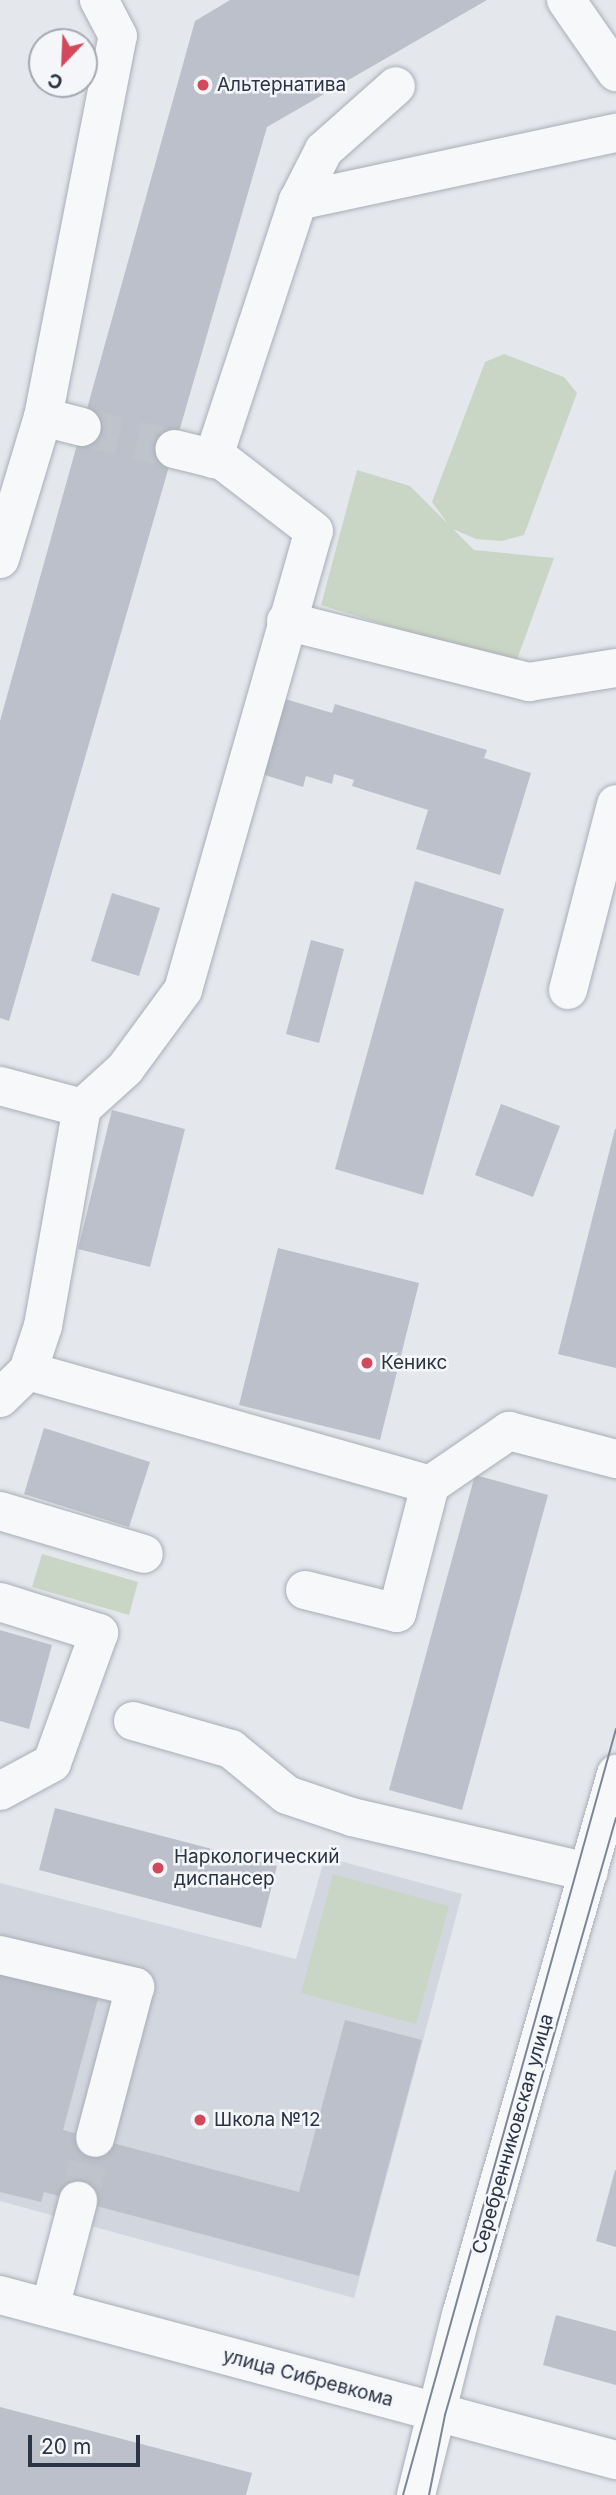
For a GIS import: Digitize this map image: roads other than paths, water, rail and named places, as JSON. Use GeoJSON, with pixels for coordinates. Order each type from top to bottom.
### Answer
{"type":"FeatureCollection","features":[{"type":"Feature","properties":{"kind":"street"},"geometry":{"type":"LineString","coordinates":[[566,0],[616,72]]}},
{"type":"Feature","properties":{"kind":"street"},"geometry":{"type":"LineString","coordinates":[[0,559],[43,417],[118,36],[112,4]]}},
{"type":"Feature","properties":{"kind":"street"},"geometry":{"type":"LineString","coordinates":[[213,459],[298,201],[324,150],[396,86]]}},
{"type":"Feature","properties":{"kind":"street"},"geometry":{"type":"LineString","coordinates":[[298,201],[616,133]]}},
{"type":"Feature","properties":{"kind":"street"},"geometry":{"type":"LineString","coordinates":[[43,417],[82,427]]}},
{"type":"Feature","properties":{"kind":"street"},"geometry":{"type":"LineString","coordinates":[[0,1398],[28,1371],[43,1326],[82,1108],[125,1069],[183,990],[286,621],[314,531],[213,459],[174,449]]}},
{"type":"Feature","properties":{"kind":"street"},"geometry":{"type":"LineString","coordinates":[[286,621],[528,682],[616,668]]}},
{"type":"Feature","properties":{"kind":"street"},"geometry":{"type":"LineString","coordinates":[[568,990],[616,804]]}},
{"type":"Feature","properties":{"kind":"street"},"geometry":{"type":"LineString","coordinates":[[0,1086],[82,1108]]}},
{"type":"Feature","properties":{"kind":"street"},"geometry":{"type":"LineString","coordinates":[[28,1371],[430,1485]]}},
{"type":"Feature","properties":{"kind":"street"},"geometry":{"type":"LineString","coordinates":[[305,1590],[397,1613],[430,1485],[509,1432],[616,1459]]}},
{"type":"Feature","properties":{"kind":"street"},"geometry":{"type":"LineString","coordinates":[[0,1511],[144,1554]]}},
{"type":"Feature","properties":{"kind":"street"},"geometry":{"type":"LineString","coordinates":[[0,1602],[99,1633],[52,1763],[0,1791]]}},
{"type":"Feature","properties":{"kind":"street"},"geometry":{"type":"LineString","coordinates":[[133,1721],[231,1749],[287,1795],[352,1817],[589,1872]]}},
{"type":"Feature","properties":{"kind":"street","name":"Серебренниковская улица"},"geometry":{"type":"LineString","coordinates":[[416,2495],[435,2412],[589,1872],[610,1824],[616,1774]]}},
{"type":"Feature","properties":{"kind":"street"},"geometry":{"type":"LineString","coordinates":[[0,1955],[135,1987],[95,2138]]}},
{"type":"Feature","properties":{"kind":"street"},"geometry":{"type":"LineString","coordinates":[[50,2308],[78,2201]]}},
{"type":"Feature","properties":{"kind":"street","name":"улица Сибревкома"},"geometry":{"type":"LineString","coordinates":[[0,2295],[616,2460]]}},
{"type":"Feature","properties":{"kind":"tunnel"},"geometry":{"type":"LineString","coordinates":[[82,427],[174,449]]}},
{"type":"Feature","properties":{"kind":"tunnel"},"geometry":{"type":"LineString","coordinates":[[78,2201],[95,2138]]}},
{"type":"Feature","properties":{"kind":"tram line"},"geometry":{"type":"LineString","coordinates":[[403,2495],[616,1729]]}},
{"type":"Feature","properties":{"kind":"tram line"},"geometry":{"type":"LineString","coordinates":[[429,2495],[445,2415],[616,1818]]}},
{"type":"Feature","properties":{"kind":"place","name":"Альтернатива"},"geometry":{"type":"Point","coordinates":[203,85]}},
{"type":"Feature","properties":{"kind":"place","name":"Кеникс"},"geometry":{"type":"Point","coordinates":[367,1363]}},
{"type":"Feature","properties":{"kind":"place","name":"Наркологический диспансер"},"geometry":{"type":"Point","coordinates":[158,1868]}},
{"type":"Feature","properties":{"kind":"place","name":"Школа №12"},"geometry":{"type":"Point","coordinates":[200,2120]}}]}
